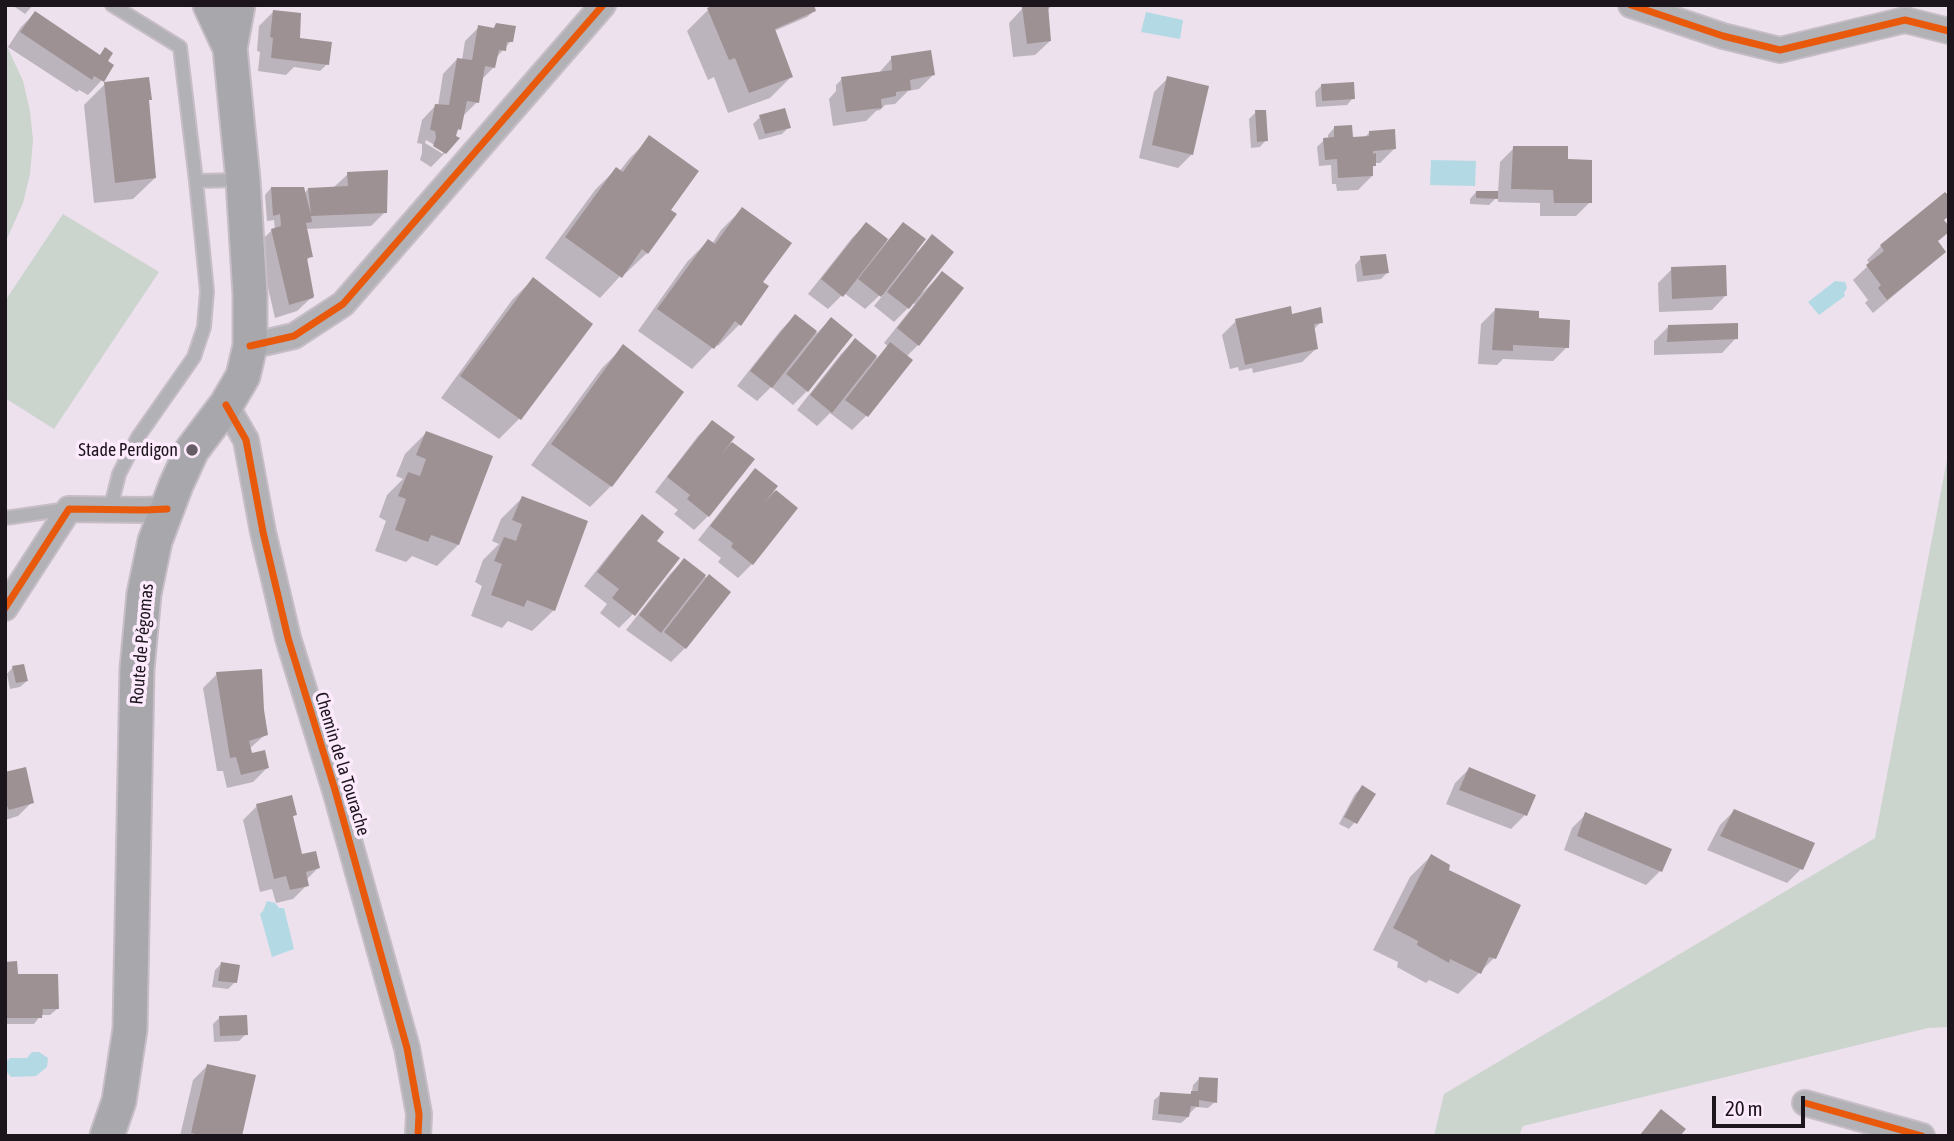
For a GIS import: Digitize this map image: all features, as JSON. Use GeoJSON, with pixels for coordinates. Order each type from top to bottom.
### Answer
{"type":"FeatureCollection","features":[{"type":"Feature","properties":{"kind":"main road","name":"Route de Pégomas"},"geometry":{"type":"LineString","coordinates":[[210,5],[230,48]]}},
{"type":"Feature","properties":{"kind":"main road","name":"Route de Pégomas"},"geometry":{"type":"LineString","coordinates":[[107,1136],[119,1101],[130,1029],[137,669],[144,594],[155,541],[176,485],[192,450],[226,405],[243,376],[250,346],[250,294],[243,180],[230,48],[238,5]]}},
{"type":"Feature","properties":{"kind":"street"},"geometry":{"type":"LineString","coordinates":[[250,346],[294,336],[343,304],[603,5]]}},
{"type":"Feature","properties":{"kind":"street"},"geometry":{"type":"LineString","coordinates":[[1631,5],[1723,36],[1780,50],[1905,20],[1949,31]]}},
{"type":"Feature","properties":{"kind":"street","name":"Chemin de la Tourache"},"geometry":{"type":"LineString","coordinates":[[226,405],[246,439],[263,532],[288,638],[335,790],[407,1048],[419,1114],[418,1136]]}},
{"type":"Feature","properties":{"kind":"street"},"geometry":{"type":"LineString","coordinates":[[5,608],[69,509],[167,509]]}},
{"type":"Feature","properties":{"kind":"street"},"geometry":{"type":"LineString","coordinates":[[1805,1103],[1922,1136]]}},
{"type":"Feature","properties":{"kind":"lane"},"geometry":{"type":"LineString","coordinates":[[110,510],[119,474],[138,437],[194,356],[204,327],[206,291],[180,47],[112,5]]}},
{"type":"Feature","properties":{"kind":"lane"},"geometry":{"type":"LineString","coordinates":[[196,181],[243,180]]}},
{"type":"Feature","properties":{"kind":"lane"},"geometry":{"type":"LineString","coordinates":[[5,518],[69,509]]}},
{"type":"Feature","properties":{"kind":"shaded area"},"geometry":{"type":"Polygon","coordinates":[[[5,42],[23,81],[33,140],[30,174],[23,203],[5,243],[5,42]]]}},
{"type":"Feature","properties":{"kind":"shaded area"},"geometry":{"type":"Polygon","coordinates":[[[63,214],[159,272],[54,429],[5,398],[5,301],[63,214]]]}},
{"type":"Feature","properties":{"kind":"shaded area"},"geometry":{"type":"Polygon","coordinates":[[[1949,449],[1949,1027],[1928,1028],[1523,1126],[1519,1136],[1434,1136],[1444,1094],[1875,838],[1949,449]]]}},
{"type":"Feature","properties":{"kind":"water"},"geometry":{"type":"Polygon","coordinates":[[[1146,12],[1183,20],[1180,39],[1141,32],[1146,12]]]}},
{"type":"Feature","properties":{"kind":"water"},"geometry":{"type":"Polygon","coordinates":[[[1431,160],[1476,161],[1475,186],[1430,185],[1431,160]]]}},
{"type":"Feature","properties":{"kind":"water"},"geometry":{"type":"Polygon","coordinates":[[[1835,281],[1845,282],[1845,296],[1819,315],[1808,302],[1835,281]]]}},
{"type":"Feature","properties":{"kind":"water"},"geometry":{"type":"Polygon","coordinates":[[[267,901],[284,908],[294,949],[272,957],[260,914],[267,901]]]}},
{"type":"Feature","properties":{"kind":"water"},"geometry":{"type":"Polygon","coordinates":[[[32,1052],[39,1052],[48,1058],[47,1067],[36,1076],[11,1077],[6,1071],[5,1063],[10,1058],[27,1058],[32,1052]]]}},
{"type":"Feature","properties":{"kind":"building"},"geometry":{"type":"Polygon","coordinates":[[[715,5],[814,5],[816,11],[775,29],[793,77],[749,93],[735,58],[729,60],[707,8],[715,5]]]}},
{"type":"Feature","properties":{"kind":"building"},"geometry":{"type":"Polygon","coordinates":[[[1048,5],[1051,41],[1027,44],[1022,7],[1048,5]]]}},
{"type":"Feature","properties":{"kind":"building"},"geometry":{"type":"Polygon","coordinates":[[[273,10],[301,13],[300,38],[332,42],[329,65],[271,58],[273,10]]]}},
{"type":"Feature","properties":{"kind":"building"},"geometry":{"type":"Polygon","coordinates":[[[35,11],[100,55],[105,47],[113,53],[108,61],[114,65],[104,82],[94,76],[92,80],[20,32],[35,11]]]}},
{"type":"Feature","properties":{"kind":"building"},"geometry":{"type":"Polygon","coordinates":[[[496,23],[516,26],[513,42],[507,42],[506,51],[499,50],[495,68],[485,66],[479,103],[467,101],[461,130],[458,129],[456,136],[460,138],[446,154],[433,146],[435,131],[430,130],[435,104],[449,105],[457,58],[472,60],[478,25],[494,28],[496,23]]]}},
{"type":"Feature","properties":{"kind":"building"},"geometry":{"type":"Polygon","coordinates":[[[931,50],[935,75],[910,80],[911,90],[896,92],[896,96],[881,99],[882,108],[846,112],[841,77],[892,70],[891,56],[931,50]]]}},
{"type":"Feature","properties":{"kind":"building"},"geometry":{"type":"Polygon","coordinates":[[[1167,76],[1209,86],[1193,155],[1152,145],[1167,76]]]}},
{"type":"Feature","properties":{"kind":"building"},"geometry":{"type":"Polygon","coordinates":[[[149,77],[156,178],[115,183],[104,82],[149,77]]]}},
{"type":"Feature","properties":{"kind":"building"},"geometry":{"type":"Polygon","coordinates":[[[1354,82],[1355,99],[1322,101],[1321,84],[1354,82]]]}},
{"type":"Feature","properties":{"kind":"building"},"geometry":{"type":"Polygon","coordinates":[[[785,108],[791,128],[765,134],[759,115],[785,108]]]}},
{"type":"Feature","properties":{"kind":"building"},"geometry":{"type":"Polygon","coordinates":[[[1255,110],[1266,110],[1268,141],[1257,142],[1255,110]]]}},
{"type":"Feature","properties":{"kind":"building"},"geometry":{"type":"Polygon","coordinates":[[[1352,125],[1353,137],[1369,136],[1369,131],[1395,129],[1396,149],[1373,151],[1373,154],[1376,153],[1376,166],[1373,166],[1373,176],[1338,178],[1337,159],[1325,160],[1323,138],[1334,137],[1334,126],[1352,125]]]}},
{"type":"Feature","properties":{"kind":"building"},"geometry":{"type":"Polygon","coordinates":[[[649,135],[699,171],[671,210],[677,214],[648,254],[642,249],[622,278],[565,237],[616,167],[623,172],[649,135]]]}},
{"type":"Feature","properties":{"kind":"building"},"geometry":{"type":"Polygon","coordinates":[[[1513,146],[1568,146],[1568,159],[1592,160],[1592,203],[1554,203],[1553,190],[1511,189],[1513,146]]]}},
{"type":"Feature","properties":{"kind":"building"},"geometry":{"type":"Polygon","coordinates":[[[388,170],[387,213],[311,216],[312,222],[306,223],[313,257],[307,258],[314,296],[289,305],[271,229],[281,226],[280,214],[273,216],[271,187],[304,187],[311,215],[308,188],[348,186],[347,172],[388,170]]]}},
{"type":"Feature","properties":{"kind":"building"},"geometry":{"type":"Polygon","coordinates":[[[1476,191],[1498,191],[1498,199],[1476,198],[1476,191]]]}},
{"type":"Feature","properties":{"kind":"building"},"geometry":{"type":"Polygon","coordinates":[[[1945,192],[1949,196],[1949,216],[1944,220],[1949,226],[1949,232],[1938,241],[1946,252],[1887,300],[1878,288],[1881,285],[1866,265],[1884,251],[1880,245],[1945,192]]]}},
{"type":"Feature","properties":{"kind":"building"},"geometry":{"type":"Polygon","coordinates":[[[742,207],[792,243],[763,282],[769,286],[741,326],[735,321],[714,349],[657,309],[708,239],[715,244],[742,207]]]}},
{"type":"Feature","properties":{"kind":"building"},"geometry":{"type":"Polygon","coordinates":[[[866,222],[888,239],[843,297],[821,279],[866,222]]]}},
{"type":"Feature","properties":{"kind":"building"},"geometry":{"type":"Polygon","coordinates":[[[903,222],[926,239],[881,297],[858,279],[903,222]]]}},
{"type":"Feature","properties":{"kind":"building"},"geometry":{"type":"Polygon","coordinates":[[[932,234],[954,252],[909,309],[887,292],[932,234]]]}},
{"type":"Feature","properties":{"kind":"building"},"geometry":{"type":"Polygon","coordinates":[[[1386,254],[1389,273],[1363,276],[1360,256],[1386,254]]]}},
{"type":"Feature","properties":{"kind":"building"},"geometry":{"type":"Polygon","coordinates":[[[1726,265],[1727,296],[1672,299],[1671,267],[1726,265]]]}},
{"type":"Feature","properties":{"kind":"building"},"geometry":{"type":"Polygon","coordinates":[[[942,271],[964,288],[919,346],[897,328],[942,271]]]}},
{"type":"Feature","properties":{"kind":"building"},"geometry":{"type":"Polygon","coordinates":[[[533,277],[593,324],[521,420],[460,376],[533,277]]]}},
{"type":"Feature","properties":{"kind":"building"},"geometry":{"type":"Polygon","coordinates":[[[1291,306],[1292,314],[1321,307],[1323,323],[1314,324],[1318,349],[1245,365],[1235,319],[1291,306]]]}},
{"type":"Feature","properties":{"kind":"building"},"geometry":{"type":"Polygon","coordinates":[[[1495,308],[1539,311],[1539,318],[1570,320],[1569,348],[1513,345],[1513,351],[1492,350],[1495,308]]]}},
{"type":"Feature","properties":{"kind":"building"},"geometry":{"type":"Polygon","coordinates":[[[795,314],[817,331],[772,388],[750,371],[795,314]]]}},
{"type":"Feature","properties":{"kind":"building"},"geometry":{"type":"Polygon","coordinates":[[[831,317],[853,335],[808,392],[786,374],[831,317]]]}},
{"type":"Feature","properties":{"kind":"building"},"geometry":{"type":"Polygon","coordinates":[[[1738,323],[1738,339],[1667,342],[1668,325],[1738,323]]]}},
{"type":"Feature","properties":{"kind":"building"},"geometry":{"type":"Polygon","coordinates":[[[855,338],[877,356],[832,413],[810,395],[855,338]]]}},
{"type":"Feature","properties":{"kind":"building"},"geometry":{"type":"Polygon","coordinates":[[[890,342],[913,360],[868,417],[845,400],[890,342]]]}},
{"type":"Feature","properties":{"kind":"building"},"geometry":{"type":"Polygon","coordinates":[[[623,344],[684,392],[612,487],[551,444],[623,344]]]}},
{"type":"Feature","properties":{"kind":"building"},"geometry":{"type":"Polygon","coordinates":[[[712,420],[735,437],[721,455],[732,442],[755,459],[709,517],[687,499],[690,495],[667,477],[712,420]]]}},
{"type":"Feature","properties":{"kind":"building"},"geometry":{"type":"Polygon","coordinates":[[[426,431],[493,456],[459,545],[431,535],[428,542],[395,530],[406,499],[398,496],[408,472],[420,476],[426,459],[416,455],[426,431]]]}},
{"type":"Feature","properties":{"kind":"building"},"geometry":{"type":"Polygon","coordinates":[[[755,468],[778,486],[764,503],[776,490],[798,508],[753,565],[731,547],[733,543],[710,526],[755,468]]]}},
{"type":"Feature","properties":{"kind":"building"},"geometry":{"type":"Polygon","coordinates":[[[522,496],[588,521],[555,611],[527,600],[524,607],[491,595],[502,564],[494,561],[504,537],[516,541],[522,524],[512,520],[522,496]]]}},
{"type":"Feature","properties":{"kind":"building"},"geometry":{"type":"Polygon","coordinates":[[[642,514],[664,532],[657,541],[680,558],[635,616],[612,598],[619,589],[597,572],[642,514]]]}},
{"type":"Feature","properties":{"kind":"building"},"geometry":{"type":"Polygon","coordinates":[[[684,558],[706,575],[661,633],[639,615],[684,558]]]}},
{"type":"Feature","properties":{"kind":"building"},"geometry":{"type":"Polygon","coordinates":[[[709,574],[731,592],[686,649],[664,632],[709,574]]]}},
{"type":"Feature","properties":{"kind":"building"},"geometry":{"type":"Polygon","coordinates":[[[24,664],[28,681],[16,683],[12,666],[24,664]]]}},
{"type":"Feature","properties":{"kind":"building"},"geometry":{"type":"Polygon","coordinates":[[[262,669],[268,735],[249,741],[252,753],[265,750],[269,768],[241,775],[236,757],[230,758],[216,672],[262,669]]]}},
{"type":"Feature","properties":{"kind":"building"},"geometry":{"type":"Polygon","coordinates":[[[26,767],[34,803],[9,810],[5,806],[5,772],[26,767]]]}},
{"type":"Feature","properties":{"kind":"building"},"geometry":{"type":"Polygon","coordinates":[[[1469,767],[1536,795],[1527,816],[1459,790],[1469,767]]]}},
{"type":"Feature","properties":{"kind":"building"},"geometry":{"type":"Polygon","coordinates":[[[1362,785],[1376,794],[1357,824],[1344,817],[1362,785]]]}},
{"type":"Feature","properties":{"kind":"building"},"geometry":{"type":"Polygon","coordinates":[[[292,795],[297,815],[293,816],[302,854],[316,851],[320,868],[306,872],[309,886],[290,890],[286,876],[274,879],[256,804],[292,795]]]}},
{"type":"Feature","properties":{"kind":"building"},"geometry":{"type":"Polygon","coordinates":[[[1734,809],[1815,843],[1803,870],[1720,836],[1734,809]]]}},
{"type":"Feature","properties":{"kind":"building"},"geometry":{"type":"Polygon","coordinates":[[[1585,812],[1672,849],[1662,872],[1577,836],[1585,812]]]}},
{"type":"Feature","properties":{"kind":"building"},"geometry":{"type":"Polygon","coordinates":[[[1431,854],[1450,865],[1449,870],[1521,905],[1496,959],[1489,957],[1481,974],[1450,959],[1449,963],[1417,945],[1418,941],[1393,928],[1431,854]]]}},
{"type":"Feature","properties":{"kind":"building"},"geometry":{"type":"Polygon","coordinates":[[[17,961],[18,974],[58,974],[59,1009],[43,1009],[42,1018],[5,1018],[5,962],[17,961]]]}},
{"type":"Feature","properties":{"kind":"building"},"geometry":{"type":"Polygon","coordinates":[[[221,962],[240,965],[237,983],[218,981],[221,962]]]}},
{"type":"Feature","properties":{"kind":"building"},"geometry":{"type":"Polygon","coordinates":[[[247,1015],[248,1035],[220,1036],[219,1016],[247,1015]]]}},
{"type":"Feature","properties":{"kind":"building"},"geometry":{"type":"Polygon","coordinates":[[[207,1064],[256,1075],[242,1136],[205,1136],[191,1133],[207,1064]]]}},
{"type":"Feature","properties":{"kind":"building"},"geometry":{"type":"Polygon","coordinates":[[[1199,1077],[1218,1078],[1217,1103],[1199,1100],[1199,1107],[1191,1106],[1189,1117],[1158,1114],[1160,1092],[1191,1094],[1191,1091],[1198,1091],[1199,1077]]]}},
{"type":"Feature","properties":{"kind":"building"},"geometry":{"type":"Polygon","coordinates":[[[1661,1109],[1686,1129],[1680,1136],[1639,1136],[1661,1109]]]}},
{"type":"Feature","properties":{"kind":"cycle path"},"geometry":{"type":"LineString","coordinates":[[250,346],[294,336],[343,304],[603,5]]}},
{"type":"Feature","properties":{"kind":"cycle path"},"geometry":{"type":"LineString","coordinates":[[1631,5],[1723,36],[1780,50],[1905,20],[1949,31]]}},
{"type":"Feature","properties":{"kind":"cycle path"},"geometry":{"type":"LineString","coordinates":[[226,405],[246,440],[263,532],[288,638],[335,790],[407,1048],[419,1114],[418,1136]]}},
{"type":"Feature","properties":{"kind":"cycle path"},"geometry":{"type":"LineString","coordinates":[[5,608],[69,509],[167,509]]}},
{"type":"Feature","properties":{"kind":"cycle path"},"geometry":{"type":"LineString","coordinates":[[1805,1103],[1922,1136]]}},
{"type":"Feature","properties":{"kind":"place","name":"Stade Perdigon"},"geometry":{"type":"Point","coordinates":[192,450]}}]}
